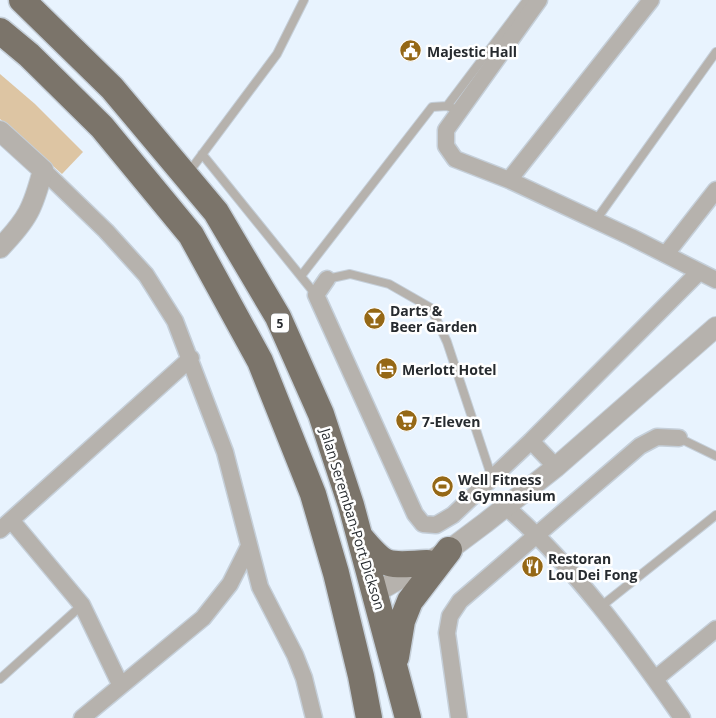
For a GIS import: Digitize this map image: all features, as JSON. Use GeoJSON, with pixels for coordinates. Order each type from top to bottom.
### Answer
{"type":"FeatureCollection","features":[{"type":"Feature","properties":{"kind":"highway","name":"Jalan Seremban-Port Dickson"},"geometry":{"type":"LineString","coordinates":[[22,0],[112,88],[216,212],[278,317],[321,414],[360,537],[408,718]]}},
{"type":"Feature","properties":{"kind":"highway"},"geometry":{"type":"LineString","coordinates":[[0,31],[29,55],[102,127],[191,235],[260,361],[313,494],[336,573],[361,676],[369,718]]}},
{"type":"Feature","properties":{"kind":"highway"},"geometry":{"type":"LineString","coordinates":[[360,537],[377,557],[390,565],[427,564]]}},
{"type":"Feature","properties":{"kind":"highway"},"geometry":{"type":"LineString","coordinates":[[395,665],[402,621],[410,601],[449,550]]}},
{"type":"Feature","properties":{"kind":"highway"},"geometry":{"type":"LineString","coordinates":[[375,593],[367,603],[364,620],[382,718]]}},
{"type":"Feature","properties":{"kind":"street"},"geometry":{"type":"LineString","coordinates":[[539,0],[454,108],[446,130],[446,146],[456,159],[509,180],[596,220],[716,280]]}},
{"type":"Feature","properties":{"kind":"street"},"geometry":{"type":"LineString","coordinates":[[509,180],[651,0]]}},
{"type":"Feature","properties":{"kind":"street"},"geometry":{"type":"LineString","coordinates":[[0,131],[106,231],[146,276],[175,321],[191,358],[225,452],[260,587],[298,662],[314,718]]}},
{"type":"Feature","properties":{"kind":"street"},"geometry":{"type":"LineString","coordinates":[[0,248],[22,225],[34,206],[43,170]]}},
{"type":"Feature","properties":{"kind":"street"},"geometry":{"type":"LineString","coordinates":[[666,254],[716,190]]}},
{"type":"Feature","properties":{"kind":"street"},"geometry":{"type":"LineString","coordinates":[[327,279],[316,295],[415,514],[423,524],[436,525],[453,515],[531,441],[699,272]]}},
{"type":"Feature","properties":{"kind":"street"},"geometry":{"type":"LineString","coordinates":[[375,593],[449,550],[556,467],[716,327]]}},
{"type":"Feature","properties":{"kind":"street"},"geometry":{"type":"LineString","coordinates":[[120,684],[82,606],[6,525],[191,358]]}},
{"type":"Feature","properties":{"kind":"street"},"geometry":{"type":"LineString","coordinates":[[459,718],[447,633],[450,616],[466,595],[640,446],[657,437],[679,438]]}},
{"type":"Feature","properties":{"kind":"street"},"geometry":{"type":"LineString","coordinates":[[531,441],[556,467]]}},
{"type":"Feature","properties":{"kind":"street"},"geometry":{"type":"LineString","coordinates":[[505,506],[537,534],[599,608],[655,679],[682,718]]}},
{"type":"Feature","properties":{"kind":"street"},"geometry":{"type":"LineString","coordinates":[[82,718],[120,684],[203,618],[230,584],[249,546]]}},
{"type":"Feature","properties":{"kind":"street"},"geometry":{"type":"LineString","coordinates":[[655,679],[716,629]]}},
{"type":"Feature","properties":{"kind":"lane"},"geometry":{"type":"LineString","coordinates":[[186,176],[277,54],[304,0]]}},
{"type":"Feature","properties":{"kind":"lane"},"geometry":{"type":"LineString","coordinates":[[301,276],[432,107],[454,108],[527,0]]}},
{"type":"Feature","properties":{"kind":"lane"},"geometry":{"type":"LineString","coordinates":[[596,220],[716,52]]}},
{"type":"Feature","properties":{"kind":"lane"},"geometry":{"type":"LineString","coordinates":[[202,154],[316,295]]}},
{"type":"Feature","properties":{"kind":"lane"},"geometry":{"type":"LineString","coordinates":[[327,279],[350,274],[390,284],[431,308],[447,342],[492,478]]}},
{"type":"Feature","properties":{"kind":"lane"},"geometry":{"type":"LineString","coordinates":[[679,438],[716,456]]}},
{"type":"Feature","properties":{"kind":"lane"},"geometry":{"type":"LineString","coordinates":[[599,608],[716,515]]}},
{"type":"Feature","properties":{"kind":"lane"},"geometry":{"type":"LineString","coordinates":[[0,680],[82,606]]}},
{"type":"Feature","properties":{"kind":"shaded area"},"geometry":{"type":"Polygon","coordinates":[[[0,74],[35,104],[83,152],[62,174],[0,119],[0,74]]]}},
{"type":"Feature","properties":{"kind":"place","name":"Majestic Hall"},"geometry":{"type":"Point","coordinates":[411,51]}},
{"type":"Feature","properties":{"kind":"place","name":"Darts & Beer Garden"},"geometry":{"type":"Point","coordinates":[374,318]}},
{"type":"Feature","properties":{"kind":"place","name":"Merlott Hotel"},"geometry":{"type":"Point","coordinates":[386,369]}},
{"type":"Feature","properties":{"kind":"place","name":"7-Eleven"},"geometry":{"type":"Point","coordinates":[406,421]}},
{"type":"Feature","properties":{"kind":"place","name":"Well Fitness & Gymnasium"},"geometry":{"type":"Point","coordinates":[442,487]}},
{"type":"Feature","properties":{"kind":"place","name":"Restoran Lou Dei Fong"},"geometry":{"type":"Point","coordinates":[532,566]}}]}
